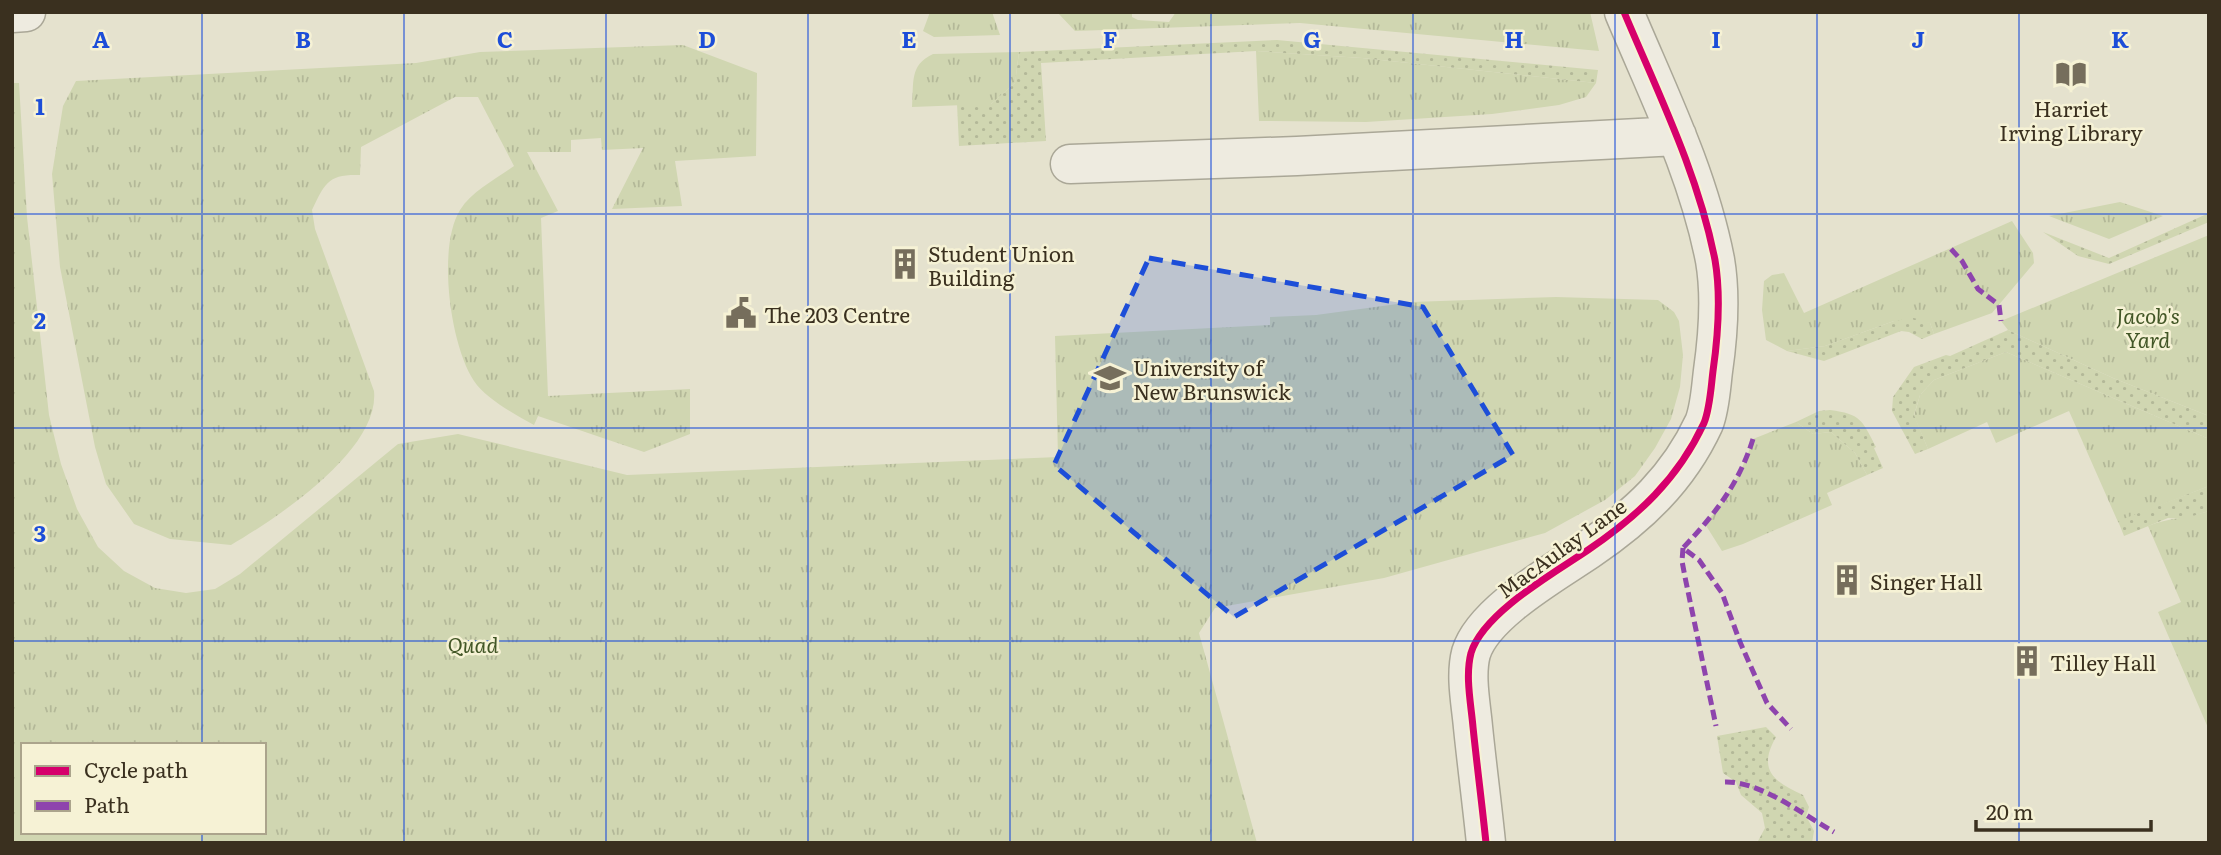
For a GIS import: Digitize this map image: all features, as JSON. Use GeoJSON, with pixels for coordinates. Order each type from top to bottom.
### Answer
{"type":"FeatureCollection","features":[{"type":"Feature","properties":{"kind":"street"},"geometry":{"type":"LineString","coordinates":[[12,13],[26,12]]}},
{"type":"Feature","properties":{"kind":"street","name":"MacAulay Lane"},"geometry":{"type":"LineString","coordinates":[[1486,843],[1469,671],[1472,653],[1483,630],[1516,600],[1621,528],[1650,503],[1670,479],[1705,421],[1717,327],[1715,262],[1700,198],[1677,136],[1624,12]]}},
{"type":"Feature","properties":{"kind":"street"},"geometry":{"type":"LineString","coordinates":[[1070,164],[1297,156],[1677,136]]}},
{"type":"Feature","properties":{"kind":"highlighted area"},"geometry":{"type":"Polygon","coordinates":[[[1149,258],[1423,307],[1513,455],[1234,617],[1054,465],[1149,258]]]}},
{"type":"Feature","properties":{"kind":"green space"},"geometry":{"type":"Polygon","coordinates":[[[930,12],[992,12],[1000,35],[934,37],[923,31],[930,12]]]}},
{"type":"Feature","properties":{"kind":"green space"},"geometry":{"type":"Polygon","coordinates":[[[1057,12],[1132,12],[1132,17],[1138,20],[1169,22],[1176,12],[1590,12],[1599,51],[1300,23],[1075,31],[1057,12]]]}},
{"type":"Feature","properties":{"kind":"green space"},"geometry":{"type":"Polygon","coordinates":[[[1277,40],[1598,70],[1596,83],[1362,58],[1256,51],[1041,63],[1046,141],[959,146],[957,104],[991,104],[1015,83],[1019,52],[1277,40]]]}},
{"type":"Feature","properties":{"kind":"green space"},"geometry":{"type":"Polygon","coordinates":[[[683,45],[757,73],[756,156],[675,161],[682,206],[612,209],[643,148],[602,150],[601,138],[571,140],[571,152],[527,152],[558,211],[541,218],[548,396],[690,389],[690,434],[644,452],[538,416],[534,425],[494,400],[474,381],[458,344],[453,321],[449,296],[449,247],[453,226],[465,203],[514,166],[478,97],[455,97],[361,147],[360,175],[341,176],[329,182],[312,210],[315,229],[374,391],[371,413],[361,436],[344,459],[298,500],[231,545],[170,539],[134,524],[106,484],[95,447],[60,267],[52,174],[63,106],[76,81],[416,63],[480,52],[683,45]]]}},
{"type":"Feature","properties":{"kind":"green space"},"geometry":{"type":"Polygon","coordinates":[[[1256,51],[1362,58],[1596,83],[1586,97],[1559,105],[1492,114],[1366,122],[1259,121],[1256,51]]]}},
{"type":"Feature","properties":{"kind":"green space"},"geometry":{"type":"Polygon","coordinates":[[[1019,52],[1015,83],[991,104],[912,107],[914,76],[925,58],[933,54],[1019,52]]]}},
{"type":"Feature","properties":{"kind":"green space","name":"Quad"},"geometry":{"type":"Polygon","coordinates":[[[12,83],[19,83],[27,217],[49,415],[61,464],[77,509],[98,547],[124,571],[155,588],[186,593],[215,589],[240,574],[398,444],[458,434],[627,475],[1058,457],[1055,336],[1270,325],[1270,317],[1316,315],[1412,302],[1556,297],[1658,300],[1674,312],[1679,321],[1683,355],[1680,387],[1671,419],[1635,476],[1605,500],[1545,533],[1384,578],[1215,608],[1199,633],[1257,843],[12,843],[12,83]]]}},
{"type":"Feature","properties":{"kind":"green space"},"geometry":{"type":"Polygon","coordinates":[[[2120,202],[2163,216],[2109,239],[2049,216],[2120,202]]]}},
{"type":"Feature","properties":{"kind":"green space"},"geometry":{"type":"Polygon","coordinates":[[[2209,213],[2209,222],[2109,264],[2078,256],[2043,232],[2109,258],[2209,213]]]}},
{"type":"Feature","properties":{"kind":"green space"},"geometry":{"type":"Polygon","coordinates":[[[2012,221],[2033,253],[2034,263],[1992,313],[1934,334],[1930,323],[1894,321],[1825,346],[1787,351],[1766,340],[1762,310],[1764,281],[1772,275],[1784,273],[1804,313],[2012,221]]]}},
{"type":"Feature","properties":{"kind":"green space","name":"Jacob's Yard"},"geometry":{"type":"Polygon","coordinates":[[[2209,235],[2209,416],[2113,378],[2008,330],[2001,321],[2209,235]]]}},
{"type":"Feature","properties":{"kind":"green space"},"geometry":{"type":"Polygon","coordinates":[[[1914,318],[1930,323],[1934,334],[1922,339],[1901,331],[1824,361],[1787,351],[1825,346],[1894,321],[1914,318]]]}},
{"type":"Feature","properties":{"kind":"green space"},"geometry":{"type":"Polygon","coordinates":[[[2008,330],[2113,378],[2209,416],[2209,439],[2006,352],[1934,380],[1920,395],[1914,415],[1928,449],[1915,454],[1892,411],[1893,397],[1914,367],[1946,355],[1950,356],[2008,330]]]}},
{"type":"Feature","properties":{"kind":"green space"},"geometry":{"type":"Polygon","coordinates":[[[2006,352],[2209,439],[2209,486],[2118,522],[2069,411],[1996,443],[1987,422],[1928,449],[1914,416],[1920,395],[1934,380],[2006,352]]]}},
{"type":"Feature","properties":{"kind":"green space"},"geometry":{"type":"Polygon","coordinates":[[[1830,410],[1854,416],[1859,420],[1876,447],[1874,448],[1883,468],[1867,475],[1855,453],[1831,432],[1813,434],[1796,422],[1819,411],[1830,410]]]}},
{"type":"Feature","properties":{"kind":"green space"},"geometry":{"type":"Polygon","coordinates":[[[1796,422],[1813,434],[1831,432],[1855,453],[1867,475],[1827,493],[1832,505],[1722,551],[1705,524],[1734,484],[1753,439],[1796,422]]]}},
{"type":"Feature","properties":{"kind":"green space"},"geometry":{"type":"Polygon","coordinates":[[[2209,486],[2209,511],[2183,519],[2168,518],[2124,536],[2118,521],[2209,486]]]}},
{"type":"Feature","properties":{"kind":"green space"},"geometry":{"type":"Polygon","coordinates":[[[2209,511],[2209,730],[2158,612],[2181,602],[2148,526],[2209,511]]]}},
{"type":"Feature","properties":{"kind":"green space"},"geometry":{"type":"Polygon","coordinates":[[[1766,727],[1776,737],[1768,758],[1769,766],[1777,780],[1803,795],[1809,807],[1806,816],[1814,831],[1812,843],[1757,843],[1765,828],[1762,813],[1741,795],[1736,782],[1723,773],[1717,736],[1766,727]]]}},
{"type":"Feature","properties":{"kind":"marked path"},"geometry":{"type":"LineString","coordinates":[[1951,249],[1962,261],[1978,289],[1999,305],[2001,321]]}},
{"type":"Feature","properties":{"kind":"marked path"},"geometry":{"type":"LineString","coordinates":[[1753,439],[1741,470],[1725,498],[1683,548],[1699,560],[1722,593],[1767,703],[1791,729]]}},
{"type":"Feature","properties":{"kind":"marked path"},"geometry":{"type":"LineString","coordinates":[[1683,548],[1682,561],[1716,726]]}},
{"type":"Feature","properties":{"kind":"marked path"},"geometry":{"type":"LineString","coordinates":[[1725,782],[1739,783],[1767,793],[1834,832]]}},
{"type":"Feature","properties":{"kind":"cycle path"},"geometry":{"type":"LineString","coordinates":[[1486,843],[1468,680],[1471,653],[1478,638],[1490,623],[1521,595],[1624,524],[1655,495],[1694,443],[1704,423],[1709,404],[1718,316],[1715,260],[1688,165],[1624,12]]}},
{"type":"Feature","properties":{"kind":"place","name":"Harriet Irving Library"},"geometry":{"type":"Point","coordinates":[2071,74]}},
{"type":"Feature","properties":{"kind":"place","name":"Student Union Building"},"geometry":{"type":"Point","coordinates":[905,264]}},
{"type":"Feature","properties":{"kind":"place","name":"The 203 Centre"},"geometry":{"type":"Point","coordinates":[741,313]}},
{"type":"Feature","properties":{"kind":"place","name":"University of New Brunswick"},"geometry":{"type":"Point","coordinates":[1110,378]}},
{"type":"Feature","properties":{"kind":"place","name":"Singer Hall"},"geometry":{"type":"Point","coordinates":[1847,580]}},
{"type":"Feature","properties":{"kind":"place","name":"Tilley Hall"},"geometry":{"type":"Point","coordinates":[2027,661]}}]}
